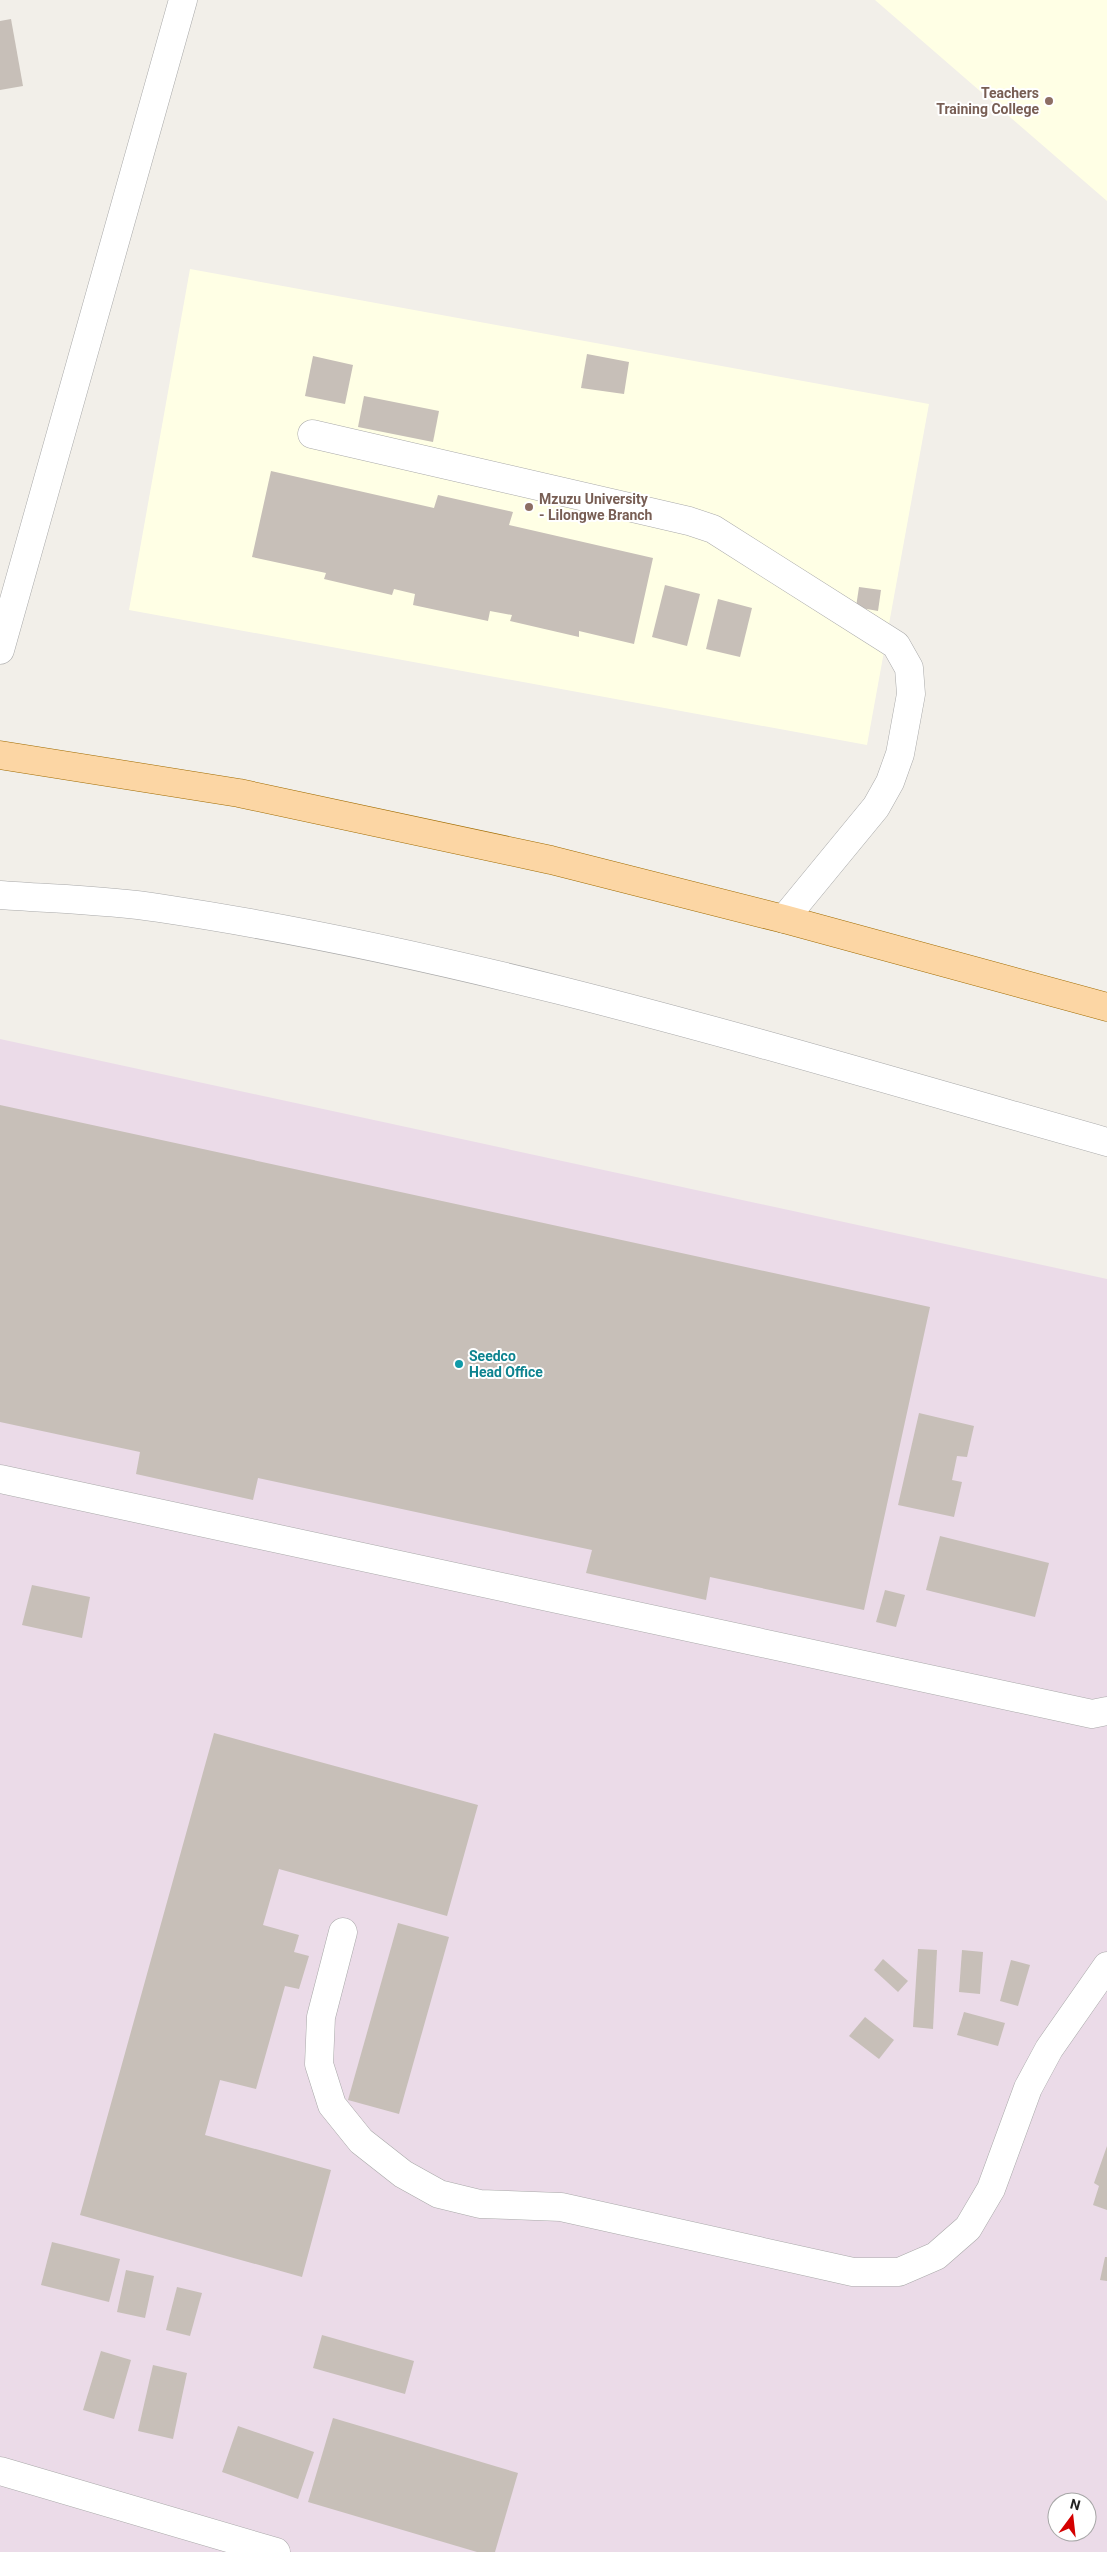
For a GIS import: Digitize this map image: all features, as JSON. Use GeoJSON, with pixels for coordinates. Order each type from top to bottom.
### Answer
{"type":"FeatureCollection","features":[{"type":"Feature","properties":{"kind":"main road"},"geometry":{"type":"LineString","coordinates":[[0,755],[239,793],[551,860],[784,918],[1107,1006]]}},
{"type":"Feature","properties":{"kind":"street"},"geometry":{"type":"LineString","coordinates":[[0,650],[183,0]]}},
{"type":"Feature","properties":{"kind":"street"},"geometry":{"type":"LineString","coordinates":[[312,434],[689,521],[713,529],[896,645],[909,668],[911,694],[900,754],[890,782],[876,807],[784,918]]}},
{"type":"Feature","properties":{"kind":"street"},"geometry":{"type":"LineString","coordinates":[[0,895],[156,907],[318,934],[573,993],[1107,1142]]}},
{"type":"Feature","properties":{"kind":"street"},"geometry":{"type":"LineString","coordinates":[[0,1479],[1082,1712],[1092,1714],[1107,1711]]}},
{"type":"Feature","properties":{"kind":"street"},"geometry":{"type":"LineString","coordinates":[[343,1932],[320,2017],[319,2064],[332,2105],[361,2141],[403,2174],[439,2194],[480,2204],[561,2208],[853,2272],[899,2272],[936,2256],[968,2228],[992,2190],[1028,2088],[1049,2049],[1107,1966]]}},
{"type":"Feature","properties":{"kind":"street"},"geometry":{"type":"LineString","coordinates":[[0,2471],[276,2552]]}},
{"type":"Feature","properties":{"kind":"shaded area","name":"Teachers Training College"},"geometry":{"type":"Polygon","coordinates":[[[875,0],[1107,0],[1107,201],[875,0]]]}},
{"type":"Feature","properties":{"kind":"shaded area","name":"Mzuzu University - Lilongwe Branch"},"geometry":{"type":"Polygon","coordinates":[[[190,269],[929,404],[867,745],[129,610],[190,269]]]}},
{"type":"Feature","properties":{"kind":"shaded area"},"geometry":{"type":"Polygon","coordinates":[[[0,1039],[1107,1279],[1107,2552],[0,2552],[0,1039]]]}},
{"type":"Feature","properties":{"kind":"building"},"geometry":{"type":"Polygon","coordinates":[[[11,19],[23,86],[0,90],[0,21],[11,19]]]}},
{"type":"Feature","properties":{"kind":"building"},"geometry":{"type":"Polygon","coordinates":[[[587,354],[629,362],[624,394],[581,388],[587,354]]]}},
{"type":"Feature","properties":{"kind":"building"},"geometry":{"type":"Polygon","coordinates":[[[313,356],[353,365],[345,404],[305,396],[313,356]]]}},
{"type":"Feature","properties":{"kind":"building"},"geometry":{"type":"Polygon","coordinates":[[[364,396],[439,411],[433,442],[358,427],[364,396]]]}},
{"type":"Feature","properties":{"kind":"building"},"geometry":{"type":"Polygon","coordinates":[[[271,471],[434,508],[438,495],[513,512],[509,525],[653,558],[634,644],[579,631],[579,637],[510,621],[512,615],[490,611],[488,621],[413,605],[415,594],[394,589],[392,595],[324,579],[326,573],[252,557],[271,471]]]}},
{"type":"Feature","properties":{"kind":"building"},"geometry":{"type":"Polygon","coordinates":[[[665,585],[700,594],[687,646],[652,637],[665,585]]]}},
{"type":"Feature","properties":{"kind":"building"},"geometry":{"type":"Polygon","coordinates":[[[859,587],[881,590],[878,611],[856,607],[859,587]]]}},
{"type":"Feature","properties":{"kind":"building"},"geometry":{"type":"Polygon","coordinates":[[[718,599],[752,608],[740,657],[706,649],[718,599]]]}},
{"type":"Feature","properties":{"kind":"building","name":"Seedco Head Office"},"geometry":{"type":"Polygon","coordinates":[[[0,1105],[930,1307],[864,1610],[710,1577],[706,1600],[586,1573],[592,1550],[258,1478],[253,1500],[136,1474],[140,1452],[0,1422],[0,1105]]]}},
{"type":"Feature","properties":{"kind":"building"},"geometry":{"type":"Polygon","coordinates":[[[919,1413],[974,1426],[967,1457],[957,1456],[952,1480],[962,1482],[954,1517],[898,1505],[919,1413]]]}},
{"type":"Feature","properties":{"kind":"building"},"geometry":{"type":"Polygon","coordinates":[[[940,1536],[1049,1563],[1035,1617],[926,1590],[940,1536]]]}},
{"type":"Feature","properties":{"kind":"building"},"geometry":{"type":"Polygon","coordinates":[[[32,1585],[90,1597],[82,1638],[22,1625],[32,1585]]]}},
{"type":"Feature","properties":{"kind":"building"},"geometry":{"type":"Polygon","coordinates":[[[885,1590],[905,1595],[896,1627],[876,1622],[885,1590]]]}},
{"type":"Feature","properties":{"kind":"building"},"geometry":{"type":"Polygon","coordinates":[[[214,1733],[478,1805],[447,1916],[279,1869],[263,1925],[299,1935],[294,1952],[309,1956],[299,1989],[285,1986],[256,2089],[220,2080],[205,2135],[331,2170],[302,2277],[80,2215],[214,1733]]]}},
{"type":"Feature","properties":{"kind":"building"},"geometry":{"type":"Polygon","coordinates":[[[398,1923],[449,1937],[399,2114],[348,2100],[398,1923]]]}},
{"type":"Feature","properties":{"kind":"building"},"geometry":{"type":"Polygon","coordinates":[[[918,1949],[937,1950],[933,2029],[913,2027],[918,1949]]]}},
{"type":"Feature","properties":{"kind":"building"},"geometry":{"type":"Polygon","coordinates":[[[962,1950],[983,1952],[980,1994],[959,1992],[962,1950]]]}},
{"type":"Feature","properties":{"kind":"building"},"geometry":{"type":"Polygon","coordinates":[[[883,1959],[908,1981],[898,1992],[874,1970],[883,1959]]]}},
{"type":"Feature","properties":{"kind":"building"},"geometry":{"type":"Polygon","coordinates":[[[1011,1960],[1030,1965],[1018,2006],[1000,2001],[1011,1960]]]}},
{"type":"Feature","properties":{"kind":"building"},"geometry":{"type":"Polygon","coordinates":[[[964,2012],[1005,2023],[998,2046],[957,2035],[964,2012]]]}},
{"type":"Feature","properties":{"kind":"building"},"geometry":{"type":"Polygon","coordinates":[[[865,2017],[894,2040],[879,2059],[849,2036],[865,2017]]]}},
{"type":"Feature","properties":{"kind":"building"},"geometry":{"type":"Polygon","coordinates":[[[1107,2146],[1107,2210],[1093,2205],[1099,2186],[1094,2183],[1107,2146]]]}},
{"type":"Feature","properties":{"kind":"building"},"geometry":{"type":"Polygon","coordinates":[[[52,2242],[120,2259],[109,2302],[41,2285],[52,2242]]]}},
{"type":"Feature","properties":{"kind":"building"},"geometry":{"type":"Polygon","coordinates":[[[1105,2257],[1107,2257],[1107,2281],[1100,2280],[1105,2257]]]}},
{"type":"Feature","properties":{"kind":"building"},"geometry":{"type":"Polygon","coordinates":[[[126,2270],[154,2276],[145,2318],[117,2312],[126,2270]]]}},
{"type":"Feature","properties":{"kind":"building"},"geometry":{"type":"Polygon","coordinates":[[[177,2287],[202,2293],[190,2336],[166,2330],[177,2287]]]}},
{"type":"Feature","properties":{"kind":"building"},"geometry":{"type":"Polygon","coordinates":[[[322,2335],[414,2361],[405,2394],[313,2368],[322,2335]]]}},
{"type":"Feature","properties":{"kind":"building"},"geometry":{"type":"Polygon","coordinates":[[[101,2351],[131,2360],[114,2419],[83,2410],[101,2351]]]}},
{"type":"Feature","properties":{"kind":"building"},"geometry":{"type":"Polygon","coordinates":[[[153,2365],[187,2373],[173,2439],[138,2431],[153,2365]]]}},
{"type":"Feature","properties":{"kind":"building"},"geometry":{"type":"Polygon","coordinates":[[[333,2418],[518,2473],[495,2552],[477,2552],[308,2502],[333,2418]]]}},
{"type":"Feature","properties":{"kind":"building"},"geometry":{"type":"Polygon","coordinates":[[[238,2426],[314,2452],[298,2499],[222,2472],[238,2426]]]}},
{"type":"Feature","properties":{"kind":"place","name":"Teachers Training College"},"geometry":{"type":"Point","coordinates":[1049,101]}},
{"type":"Feature","properties":{"kind":"place","name":"Mzuzu University - Lilongwe Branch"},"geometry":{"type":"Point","coordinates":[529,507]}},
{"type":"Feature","properties":{"kind":"place","name":"Seedco Head Office"},"geometry":{"type":"Point","coordinates":[459,1364]}}]}
